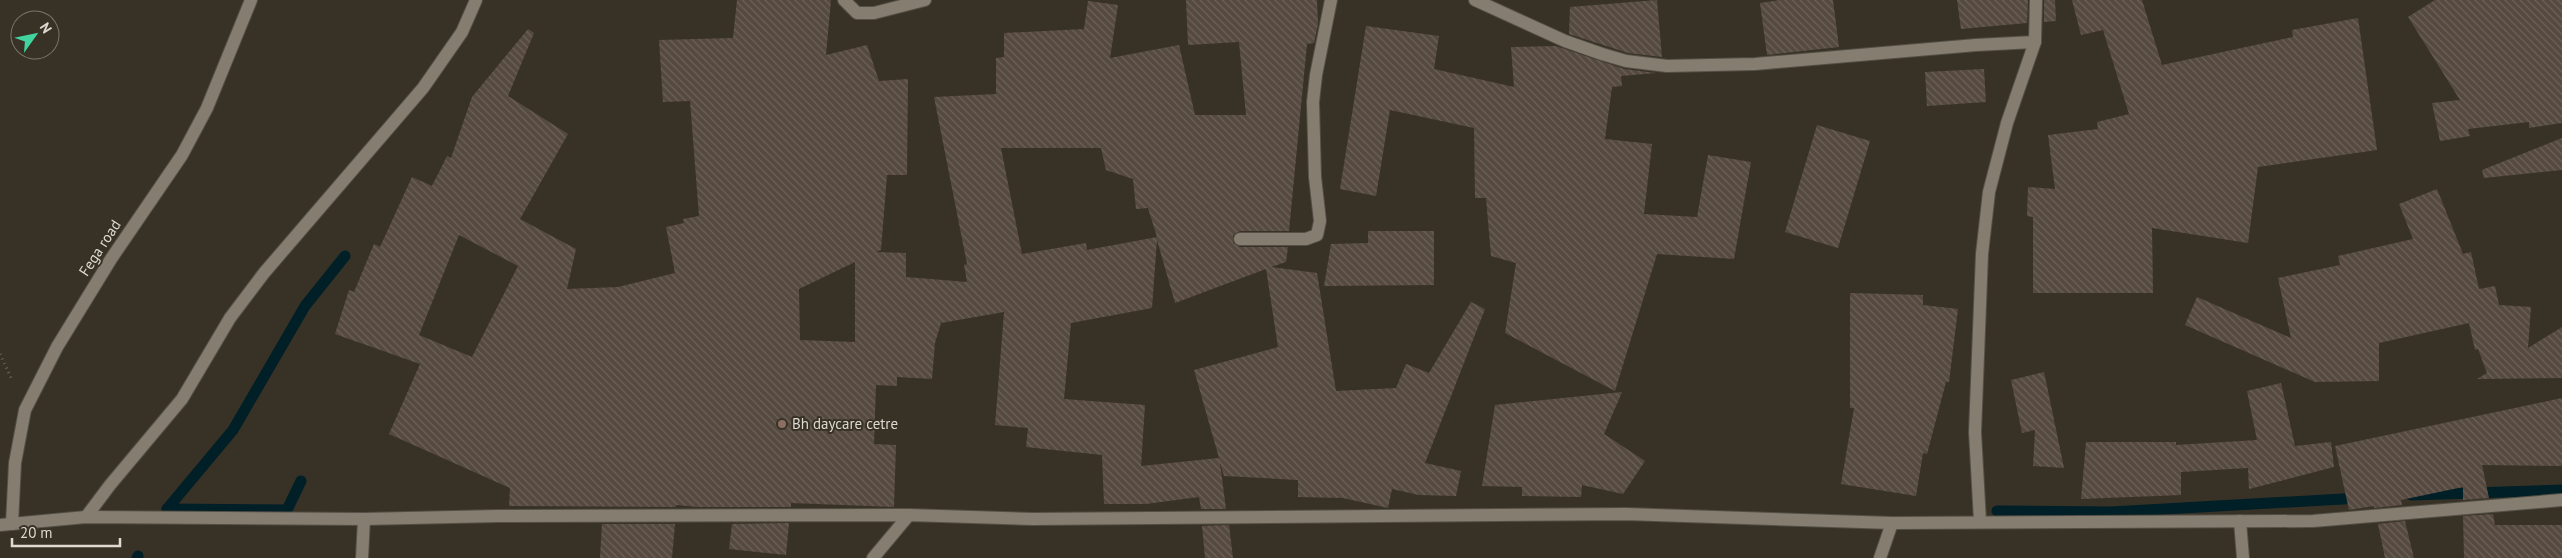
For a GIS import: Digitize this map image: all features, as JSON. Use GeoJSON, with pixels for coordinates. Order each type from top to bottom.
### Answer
{"type":"FeatureCollection","features":[{"type":"Feature","properties":{"kind":"street","name":"Fega road"},"geometry":{"type":"LineString","coordinates":[[6,525],[25,410],[57,347],[111,258],[182,155],[206,108],[251,0]]}},
{"type":"Feature","properties":{"kind":"street"},"geometry":{"type":"LineString","coordinates":[[86,517],[182,398],[230,318],[264,273],[423,88],[462,32],[476,0]]}},
{"type":"Feature","properties":{"kind":"street"},"geometry":{"type":"LineString","coordinates":[[844,0],[857,13],[874,13],[925,0]]}},
{"type":"Feature","properties":{"kind":"street"},"geometry":{"type":"LineString","coordinates":[[1240,239],[1306,239],[1317,235],[1320,221],[1315,177],[1314,102],[1316,75],[1331,0]]}},
{"type":"Feature","properties":{"kind":"street"},"geometry":{"type":"LineString","coordinates":[[1475,0],[1566,41],[1593,51],[1626,60],[1667,66],[1755,64],[1903,53],[1976,45],[2035,42]]}},
{"type":"Feature","properties":{"kind":"street"},"geometry":{"type":"LineString","coordinates":[[1980,521],[1975,432],[1983,245],[1989,192],[2007,123],[2035,42],[2036,0]]}},
{"type":"Feature","properties":{"kind":"street"},"geometry":{"type":"LineString","coordinates":[[6,525],[86,517],[364,519],[498,516],[909,515],[1033,519],[1626,514],[1892,523],[1980,521],[2313,521],[2562,500]]}},
{"type":"Feature","properties":{"kind":"street"},"geometry":{"type":"LineString","coordinates":[[873,558],[909,515]]}},
{"type":"Feature","properties":{"kind":"street"},"geometry":{"type":"LineString","coordinates":[[362,558],[364,519]]}},
{"type":"Feature","properties":{"kind":"street"},"geometry":{"type":"LineString","coordinates":[[2240,521],[2242,558]]}},
{"type":"Feature","properties":{"kind":"street"},"geometry":{"type":"LineString","coordinates":[[1880,558],[1892,523]]}},
{"type":"Feature","properties":{"kind":"building"},"geometry":{"type":"Polygon","coordinates":[[[737,0],[831,0],[826,55],[867,45],[879,81],[908,79],[907,175],[887,175],[881,250],[876,252],[906,253],[906,277],[967,282],[964,265],[967,264],[934,97],[996,94],[996,58],[1004,57],[1004,33],[1084,29],[1088,1],[1118,5],[1110,58],[1179,45],[1195,115],[1246,115],[1239,42],[1188,45],[1186,0],[1317,0],[1318,24],[1314,43],[1307,44],[1289,231],[1240,231],[1233,235],[1233,243],[1240,247],[1288,247],[1286,262],[1271,267],[1317,273],[1336,391],[1396,388],[1406,364],[1429,373],[1471,302],[1485,309],[1425,463],[1461,471],[1456,496],[1419,495],[1392,489],[1388,508],[1343,498],[1298,497],[1298,480],[1224,476],[1220,463],[1226,509],[1201,509],[1199,497],[1146,504],[1104,504],[1102,455],[1026,447],[1028,428],[995,425],[1004,312],[941,323],[935,343],[932,379],[897,377],[897,386],[876,385],[874,444],[896,445],[894,507],[791,503],[791,507],[698,507],[676,505],[676,507],[509,506],[510,488],[389,434],[420,364],[335,334],[349,290],[354,292],[374,244],[380,247],[412,177],[432,186],[447,156],[451,158],[472,97],[528,29],[534,33],[508,96],[568,134],[520,219],[576,249],[567,289],[618,287],[675,273],[666,227],[684,223],[683,219],[699,216],[690,101],[663,102],[659,40],[733,38],[737,0]],[[1001,148],[1022,254],[1086,243],[1087,250],[1157,237],[1148,208],[1136,209],[1133,179],[1106,170],[1101,148],[1001,148]],[[459,235],[419,335],[472,357],[518,266],[459,235]],[[1157,240],[1152,308],[1071,323],[1064,399],[1145,405],[1141,466],[1219,458],[1194,370],[1278,347],[1266,269],[1175,303],[1157,240]],[[855,262],[799,289],[800,340],[855,342],[855,262]]]}},
{"type":"Feature","properties":{"kind":"building"},"geometry":{"type":"Polygon","coordinates":[[[1657,0],[1662,57],[1628,53],[1569,34],[1570,7],[1657,0]]]}},
{"type":"Feature","properties":{"kind":"building"},"geometry":{"type":"Polygon","coordinates":[[[1780,0],[1833,0],[1839,47],[1767,55],[1760,3],[1780,0]]]}},
{"type":"Feature","properties":{"kind":"building"},"geometry":{"type":"Polygon","coordinates":[[[1957,0],[2028,0],[2027,23],[1961,29],[1957,0]]]}},
{"type":"Feature","properties":{"kind":"building"},"geometry":{"type":"Polygon","coordinates":[[[2044,0],[2055,0],[2056,21],[2044,22],[2044,0]]]}},
{"type":"Feature","properties":{"kind":"building"},"geometry":{"type":"Polygon","coordinates":[[[2072,0],[2142,0],[2162,65],[2293,37],[2292,30],[2358,18],[2377,150],[2258,167],[2248,243],[2152,228],[2153,293],[2033,293],[2033,217],[2027,216],[2028,187],[2055,189],[2048,135],[2098,129],[2097,122],[2129,114],[2103,30],[2081,35],[2072,0]]]}},
{"type":"Feature","properties":{"kind":"building"},"geometry":{"type":"Polygon","coordinates":[[[2435,0],[2562,0],[2562,123],[2529,128],[2529,122],[2468,129],[2470,136],[2440,141],[2432,103],[2460,100],[2408,17],[2435,0]]]}},
{"type":"Feature","properties":{"kind":"building"},"geometry":{"type":"Polygon","coordinates":[[[1366,26],[1439,36],[1434,69],[1514,87],[1511,47],[1556,46],[1624,69],[1656,73],[1621,76],[1622,86],[1612,87],[1605,139],[1652,144],[1644,214],[1697,217],[1708,155],[1751,162],[1734,259],[1657,254],[1615,391],[1505,333],[1516,263],[1491,256],[1486,198],[1475,198],[1474,128],[1390,110],[1376,196],[1340,189],[1366,26]]]}},
{"type":"Feature","properties":{"kind":"building"},"geometry":{"type":"Polygon","coordinates":[[[1984,69],[1986,102],[1927,106],[1925,72],[1984,69]]]}},
{"type":"Feature","properties":{"kind":"building"},"geometry":{"type":"Polygon","coordinates":[[[1817,125],[1870,141],[1838,248],[1785,232],[1817,125]]]}},
{"type":"Feature","properties":{"kind":"building"},"geometry":{"type":"Polygon","coordinates":[[[2562,138],[2562,170],[2484,178],[2482,170],[2562,138]]]}},
{"type":"Feature","properties":{"kind":"building"},"geometry":{"type":"Polygon","coordinates":[[[2437,189],[2463,254],[2471,252],[2479,289],[2495,286],[2499,305],[2531,307],[2528,348],[2562,327],[2562,378],[2477,379],[2487,373],[2478,349],[2475,350],[2469,323],[2379,343],[2379,381],[2315,382],[2185,325],[2197,297],[2291,338],[2278,278],[2340,265],[2338,256],[2413,239],[2399,204],[2437,189]]]}},
{"type":"Feature","properties":{"kind":"building"},"geometry":{"type":"Polygon","coordinates":[[[1368,231],[1434,231],[1434,285],[1324,286],[1331,244],[1368,243],[1368,231]]]}},
{"type":"Feature","properties":{"kind":"building"},"geometry":{"type":"Polygon","coordinates":[[[1850,293],[1923,295],[1923,305],[1958,309],[1949,382],[1946,382],[1927,454],[1923,453],[1916,496],[1841,484],[1854,408],[1850,408],[1850,293]]]}},
{"type":"Feature","properties":{"kind":"building"},"geometry":{"type":"Polygon","coordinates":[[[2044,372],[2064,468],[2033,466],[2035,430],[2022,433],[2011,380],[2044,372]]]}},
{"type":"Feature","properties":{"kind":"building"},"geometry":{"type":"Polygon","coordinates":[[[2281,383],[2295,446],[2331,442],[2334,467],[2249,489],[2248,468],[2181,472],[2181,495],[2081,499],[2086,442],[2176,442],[2176,445],[2257,440],[2247,391],[2281,383]]]}},
{"type":"Feature","properties":{"kind":"building"},"geometry":{"type":"Polygon","coordinates":[[[1622,392],[1604,434],[1645,461],[1623,494],[1582,485],[1581,497],[1522,496],[1522,487],[1482,486],[1495,405],[1622,392]]]}},
{"type":"Feature","properties":{"kind":"building"},"geometry":{"type":"Polygon","coordinates":[[[2562,398],[2562,466],[2482,465],[2489,498],[2463,500],[2463,487],[2401,500],[2402,505],[2374,508],[2374,506],[2349,510],[2335,446],[2562,398]]]}},
{"type":"Feature","properties":{"kind":"building"},"geometry":{"type":"Polygon","coordinates":[[[2493,514],[2495,525],[2562,525],[2562,558],[2464,558],[2463,516],[2493,514]]]}},
{"type":"Feature","properties":{"kind":"building"},"geometry":{"type":"Polygon","coordinates":[[[2405,521],[2414,558],[2385,558],[2378,524],[2405,521]]]}},
{"type":"Feature","properties":{"kind":"building"},"geometry":{"type":"Polygon","coordinates":[[[789,523],[786,555],[729,549],[732,524],[789,523]]]}},
{"type":"Feature","properties":{"kind":"building"},"geometry":{"type":"Polygon","coordinates":[[[602,524],[675,524],[672,558],[600,558],[602,524]]]}},
{"type":"Feature","properties":{"kind":"building"},"geometry":{"type":"Polygon","coordinates":[[[1229,525],[1233,558],[1205,558],[1202,526],[1229,525]]]}},
{"type":"Feature","properties":{"kind":"waterway"},"geometry":{"type":"LineString","coordinates":[[167,509],[233,430],[305,306],[345,256]]}},
{"type":"Feature","properties":{"kind":"waterway"},"geometry":{"type":"LineString","coordinates":[[167,509],[287,510],[301,481]]}},
{"type":"Feature","properties":{"kind":"waterway"},"geometry":{"type":"LineString","coordinates":[[2411,495],[2562,490]]}},
{"type":"Feature","properties":{"kind":"waterway"},"geometry":{"type":"LineString","coordinates":[[1997,511],[2111,512],[2360,498]]}},
{"type":"Feature","properties":{"kind":"place","name":"Bh daycare cetre"},"geometry":{"type":"Point","coordinates":[782,424]}}]}
